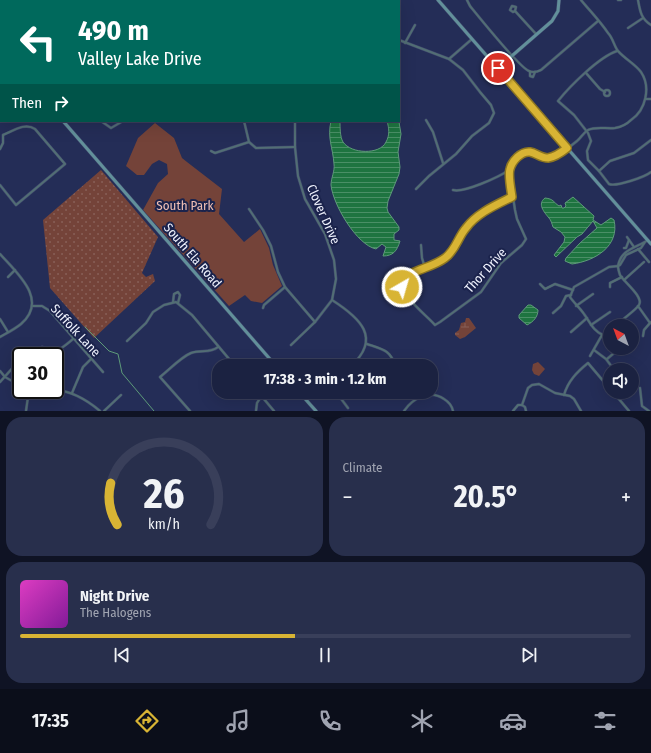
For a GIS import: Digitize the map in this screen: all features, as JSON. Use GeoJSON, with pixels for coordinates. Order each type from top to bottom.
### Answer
{"type":"FeatureCollection","features":[{"type":"Feature","properties":{"kind":"main road"},"geometry":{"type":"LineString","coordinates":[[438,0],[646,241],[651,244]]}},
{"type":"Feature","properties":{"kind":"main road"},"geometry":{"type":"LineString","coordinates":[[498,68],[554,18],[558,11],[559,0]]}},
{"type":"Feature","properties":{"kind":"main road","name":"South Ela Road"},"geometry":{"type":"LineString","coordinates":[[64,122],[270,359]]}},
{"type":"Feature","properties":{"kind":"main road"},"geometry":{"type":"LineString","coordinates":[[305,399],[316,411]]}},
{"type":"Feature","properties":{"kind":"street"},"geometry":{"type":"LineString","coordinates":[[467,0],[470,6],[512,55],[526,70],[533,72],[541,70],[598,21]]}},
{"type":"Feature","properties":{"kind":"street"},"geometry":{"type":"LineString","coordinates":[[453,190],[458,191],[494,178],[509,170],[519,156],[525,152],[531,152],[542,157],[549,158],[577,142],[587,131],[593,128],[616,128],[624,125],[638,114],[646,99],[645,80],[641,72],[617,51],[609,34],[581,0]]}},
{"type":"Feature","properties":{"kind":"street"},"geometry":{"type":"LineString","coordinates":[[638,0],[643,18],[651,25]]}},
{"type":"Feature","properties":{"kind":"street"},"geometry":{"type":"LineString","coordinates":[[515,11],[536,35]]}},
{"type":"Feature","properties":{"kind":"street"},"geometry":{"type":"LineString","coordinates":[[628,28],[643,18]]}},
{"type":"Feature","properties":{"kind":"street"},"geometry":{"type":"LineString","coordinates":[[405,43],[415,25]]}},
{"type":"Feature","properties":{"kind":"street"},"geometry":{"type":"LineString","coordinates":[[449,59],[472,39]]}},
{"type":"Feature","properties":{"kind":"street"},"geometry":{"type":"LineString","coordinates":[[400,41],[449,59],[458,65],[491,104],[494,113],[489,123],[467,141],[456,154],[416,189]]}},
{"type":"Feature","properties":{"kind":"street"},"geometry":{"type":"LineString","coordinates":[[617,51],[603,58],[574,82],[558,101],[574,115],[587,131],[591,141],[587,151],[587,157],[607,183],[614,185],[641,177],[651,172]]}},
{"type":"Feature","properties":{"kind":"street"},"geometry":{"type":"LineString","coordinates":[[586,73],[605,92]]}},
{"type":"Feature","properties":{"kind":"street"},"geometry":{"type":"LineString","coordinates":[[646,99],[651,99]]}},
{"type":"Feature","properties":{"kind":"street"},"geometry":{"type":"LineString","coordinates":[[426,120],[433,132],[444,164]]}},
{"type":"Feature","properties":{"kind":"street"},"geometry":{"type":"LineString","coordinates":[[102,122],[111,128],[121,122]]}},
{"type":"Feature","properties":{"kind":"street"},"geometry":{"type":"LineString","coordinates":[[244,122],[249,142],[256,148],[295,147]]}},
{"type":"Feature","properties":{"kind":"street","name":"Clover Drive"},"geometry":{"type":"LineString","coordinates":[[291,345],[314,322],[332,300],[336,279],[334,260],[325,234],[305,199],[298,176],[295,147],[295,122]]}},
{"type":"Feature","properties":{"kind":"street"},"geometry":{"type":"LineString","coordinates":[[0,185],[16,205],[65,164],[31,126],[26,126],[3,135]]}},
{"type":"Feature","properties":{"kind":"street"},"geometry":{"type":"LineString","coordinates":[[0,132],[3,135],[3,143],[0,149]]}},
{"type":"Feature","properties":{"kind":"street"},"geometry":{"type":"LineString","coordinates":[[599,171],[610,161],[634,153],[651,140]]}},
{"type":"Feature","properties":{"kind":"street"},"geometry":{"type":"LineString","coordinates":[[211,151],[215,153],[249,142]]}},
{"type":"Feature","properties":{"kind":"street"},"geometry":{"type":"LineString","coordinates":[[393,275],[401,281],[406,276],[436,264],[446,257],[457,245],[465,228],[492,207],[512,197],[509,170]]}},
{"type":"Feature","properties":{"kind":"street","name":"Thor Drive"},"geometry":{"type":"LineString","coordinates":[[401,281],[402,287],[406,294],[435,325],[462,307],[481,292],[501,263],[522,246],[526,239],[517,219],[512,197]]}},
{"type":"Feature","properties":{"kind":"street"},"geometry":{"type":"LineString","coordinates":[[249,209],[263,230],[271,246],[278,272],[285,287],[314,322]]}},
{"type":"Feature","properties":{"kind":"street"},"geometry":{"type":"LineString","coordinates":[[626,245],[627,238],[649,262]]}},
{"type":"Feature","properties":{"kind":"street"},"geometry":{"type":"LineString","coordinates":[[622,319],[638,306],[640,302],[639,297],[622,277],[618,266],[622,256],[628,250],[646,241]]}},
{"type":"Feature","properties":{"kind":"street"},"geometry":{"type":"LineString","coordinates":[[590,356],[602,335],[595,331],[570,296],[574,287],[609,267],[620,265],[626,255],[644,245],[646,241]]}},
{"type":"Feature","properties":{"kind":"street"},"geometry":{"type":"LineString","coordinates":[[421,245],[422,258],[425,268]]}},
{"type":"Feature","properties":{"kind":"street"},"geometry":{"type":"LineString","coordinates":[[0,254],[26,283],[30,292],[33,306],[28,317],[21,325],[0,337]]}},
{"type":"Feature","properties":{"kind":"street"},"geometry":{"type":"LineString","coordinates":[[624,280],[644,262]]}},
{"type":"Feature","properties":{"kind":"street"},"geometry":{"type":"LineString","coordinates":[[8,277],[15,270]]}},
{"type":"Feature","properties":{"kind":"street"},"geometry":{"type":"LineString","coordinates":[[610,287],[610,284],[622,277]]}},
{"type":"Feature","properties":{"kind":"street"},"geometry":{"type":"LineString","coordinates":[[540,284],[545,289],[555,284],[573,290]]}},
{"type":"Feature","properties":{"kind":"street"},"geometry":{"type":"LineString","coordinates":[[263,308],[264,305],[285,287]]}},
{"type":"Feature","properties":{"kind":"street"},"geometry":{"type":"LineString","coordinates":[[576,306],[593,294]]}},
{"type":"Feature","properties":{"kind":"street"},"geometry":{"type":"LineString","coordinates":[[553,313],[561,306],[565,298],[571,295]]}},
{"type":"Feature","properties":{"kind":"street"},"geometry":{"type":"LineString","coordinates":[[332,300],[360,322],[364,329],[367,344],[363,353],[357,359]]}},
{"type":"Feature","properties":{"kind":"street"},"geometry":{"type":"LineString","coordinates":[[127,341],[146,323],[153,312],[164,305],[176,302],[192,315],[229,359]]}},
{"type":"Feature","properties":{"kind":"street","name":"Suffolk Lane"},"geometry":{"type":"LineString","coordinates":[[33,306],[42,306],[50,311],[103,372]]}},
{"type":"Feature","properties":{"kind":"street"},"geometry":{"type":"LineString","coordinates":[[638,306],[650,323],[644,330],[643,336]]}},
{"type":"Feature","properties":{"kind":"street"},"geometry":{"type":"LineString","coordinates":[[592,325],[610,312]]}},
{"type":"Feature","properties":{"kind":"street"},"geometry":{"type":"LineString","coordinates":[[572,332],[587,318]]}},
{"type":"Feature","properties":{"kind":"street"},"geometry":{"type":"LineString","coordinates":[[0,319],[8,332]]}},
{"type":"Feature","properties":{"kind":"street"},"geometry":{"type":"LineString","coordinates":[[64,347],[73,339]]}},
{"type":"Feature","properties":{"kind":"street"},"geometry":{"type":"LineString","coordinates":[[367,344],[388,352],[393,359]]}},
{"type":"Feature","properties":{"kind":"street"},"geometry":{"type":"LineString","coordinates":[[190,411],[160,377],[191,353],[202,351],[212,352],[219,347]]}},
{"type":"Feature","properties":{"kind":"street"},"geometry":{"type":"LineString","coordinates":[[594,350],[607,359],[610,363]]}},
{"type":"Feature","properties":{"kind":"street"},"geometry":{"type":"LineString","coordinates":[[607,359],[612,355]]}},
{"type":"Feature","properties":{"kind":"street"},"geometry":{"type":"LineString","coordinates":[[72,393],[83,367],[91,359]]}},
{"type":"Feature","properties":{"kind":"street"},"geometry":{"type":"LineString","coordinates":[[564,395],[566,387],[571,379],[588,362],[603,380]]}},
{"type":"Feature","properties":{"kind":"street"},"geometry":{"type":"LineString","coordinates":[[0,382],[12,369]]}},
{"type":"Feature","properties":{"kind":"street"},"geometry":{"type":"LineString","coordinates":[[0,371],[12,380]]}},
{"type":"Feature","properties":{"kind":"street"},"geometry":{"type":"LineString","coordinates":[[513,411],[518,406],[522,405],[528,388],[539,384],[555,393],[570,396],[581,411]]}},
{"type":"Feature","properties":{"kind":"street"},"geometry":{"type":"LineString","coordinates":[[640,388],[642,406],[649,411]]}},
{"type":"Feature","properties":{"kind":"street"},"geometry":{"type":"LineString","coordinates":[[64,392],[72,393],[84,399],[100,411]]}},
{"type":"Feature","properties":{"kind":"street"},"geometry":{"type":"LineString","coordinates":[[104,411],[121,395]]}},
{"type":"Feature","properties":{"kind":"street"},"geometry":{"type":"LineString","coordinates":[[438,395],[447,400],[453,407],[453,411]]}},
{"type":"Feature","properties":{"kind":"street"},"geometry":{"type":"LineString","coordinates":[[26,411],[28,399]]}},
{"type":"Feature","properties":{"kind":"street"},"geometry":{"type":"LineString","coordinates":[[256,411],[257,403],[260,399]]}},
{"type":"Feature","properties":{"kind":"street"},"geometry":{"type":"LineString","coordinates":[[264,399],[274,411]]}},
{"type":"Feature","properties":{"kind":"street"},"geometry":{"type":"LineString","coordinates":[[341,399],[348,408]]}},
{"type":"Feature","properties":{"kind":"street"},"geometry":{"type":"LineString","coordinates":[[404,411],[416,399]]}},
{"type":"Feature","properties":{"kind":"street"},"geometry":{"type":"LineString","coordinates":[[619,399],[629,411]]}},
{"type":"Feature","properties":{"kind":"street"},"geometry":{"type":"LineString","coordinates":[[522,405],[525,407],[526,411]]}},
{"type":"Feature","properties":{"kind":"green space","name":"South Park"},"geometry":{"type":"Polygon","coordinates":[[[155,123],[174,138],[182,158],[222,189],[219,214],[244,242],[260,229],[269,248],[273,265],[282,286],[262,303],[251,301],[245,295],[229,306],[143,210],[158,183],[168,174],[167,164],[159,160],[152,164],[144,175],[137,175],[126,166],[138,138],[155,123]]]}},
{"type":"Feature","properties":{"kind":"green space"},"geometry":{"type":"Polygon","coordinates":[[[101,170],[158,237],[142,273],[146,277],[153,274],[155,281],[94,338],[50,288],[43,220],[101,170]]]}},
{"type":"Feature","properties":{"kind":"green space"},"geometry":{"type":"Polygon","coordinates":[[[466,318],[469,318],[476,328],[460,339],[455,335],[455,333],[459,330],[461,323],[465,322],[466,318]]]}},
{"type":"Feature","properties":{"kind":"green space"},"geometry":{"type":"Polygon","coordinates":[[[538,362],[545,369],[539,376],[534,374],[532,370],[533,364],[538,362]]]}},
{"type":"Feature","properties":{"kind":"shaded area"},"geometry":{"type":"Polygon","coordinates":[[[331,122],[340,122],[341,137],[347,146],[359,151],[372,151],[383,146],[386,142],[389,132],[387,122],[399,122],[401,134],[398,152],[400,167],[387,208],[388,212],[399,227],[399,230],[394,234],[394,240],[400,241],[396,250],[392,254],[383,256],[386,247],[382,244],[376,249],[361,240],[347,223],[336,203],[331,185],[334,167],[331,122]]]}},
{"type":"Feature","properties":{"kind":"shaded area"},"geometry":{"type":"Polygon","coordinates":[[[573,197],[594,216],[593,220],[601,225],[611,218],[614,220],[615,229],[609,245],[604,251],[589,260],[572,264],[565,261],[566,258],[597,228],[593,221],[582,234],[556,257],[554,255],[564,242],[565,237],[561,232],[553,227],[541,205],[545,198],[548,198],[564,208],[566,206],[565,203],[573,197]]]}},
{"type":"Feature","properties":{"kind":"shaded area"},"geometry":{"type":"Polygon","coordinates":[[[528,305],[531,305],[538,310],[535,319],[527,325],[519,318],[519,315],[528,305]]]}},
{"type":"Feature","properties":{"kind":"waterway"},"geometry":{"type":"LineString","coordinates":[[85,327],[109,351],[118,354],[122,373],[154,411]]}},
{"type":"Feature","properties":{"kind":"route"},"geometry":{"type":"LineString","coordinates":[[402,287],[401,281],[406,276],[436,264],[446,257],[457,245],[465,228],[492,207],[512,197],[509,170],[519,156],[525,152],[531,152],[542,157],[549,158],[567,148],[498,68]]}}]}
